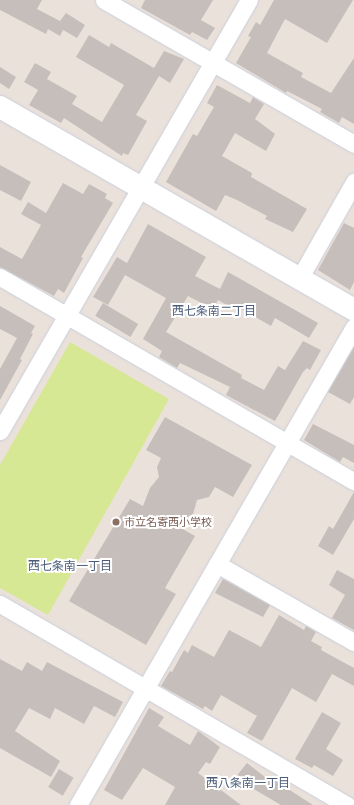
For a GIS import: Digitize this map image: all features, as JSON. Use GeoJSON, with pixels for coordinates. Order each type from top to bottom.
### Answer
{"type":"FeatureCollection","features":[{"type":"Feature","properties":{"kind":"street"},"geometry":{"type":"LineString","coordinates":[[104,0],[354,144]]}},
{"type":"Feature","properties":{"kind":"street"},"geometry":{"type":"LineString","coordinates":[[0,431],[249,0]]}},
{"type":"Feature","properties":{"kind":"street"},"geometry":{"type":"LineString","coordinates":[[0,107],[354,310]]}},
{"type":"Feature","properties":{"kind":"street"},"geometry":{"type":"LineString","coordinates":[[299,279],[354,182]]}},
{"type":"Feature","properties":{"kind":"street"},"geometry":{"type":"LineString","coordinates":[[0,277],[354,481]]}},
{"type":"Feature","properties":{"kind":"street"},"geometry":{"type":"LineString","coordinates":[[78,805],[288,443],[354,326]]}},
{"type":"Feature","properties":{"kind":"street"},"geometry":{"type":"LineString","coordinates":[[217,564],[354,642]]}},
{"type":"Feature","properties":{"kind":"street"},"geometry":{"type":"LineString","coordinates":[[0,604],[348,805]]}},
{"type":"Feature","properties":{"kind":"green space"},"geometry":{"type":"Polygon","coordinates":[[[70,342],[169,399],[48,615],[0,588],[0,465],[70,342]]]}},
{"type":"Feature","properties":{"kind":"building"},"geometry":{"type":"Polygon","coordinates":[[[0,0],[42,0],[37,9],[60,21],[66,13],[85,25],[77,38],[63,30],[60,36],[48,29],[46,34],[0,10],[0,0]]]}},
{"type":"Feature","properties":{"kind":"building"},"geometry":{"type":"Polygon","coordinates":[[[145,0],[213,0],[201,20],[215,28],[207,40],[192,32],[190,35],[141,8],[145,0]]]}},
{"type":"Feature","properties":{"kind":"building"},"geometry":{"type":"Polygon","coordinates":[[[274,0],[353,0],[327,43],[285,19],[267,53],[303,73],[301,77],[331,93],[354,58],[354,124],[342,117],[339,123],[320,112],[322,109],[287,91],[286,93],[236,63],[251,37],[248,36],[256,22],[260,25],[274,0]]]}},
{"type":"Feature","properties":{"kind":"building"},"geometry":{"type":"Polygon","coordinates":[[[89,35],[109,47],[111,43],[154,68],[164,51],[184,59],[170,83],[159,76],[136,115],[147,121],[128,155],[123,153],[122,156],[64,118],[61,123],[29,105],[38,90],[24,82],[35,63],[51,72],[47,79],[77,96],[72,104],[102,122],[124,85],[76,57],[89,35]]]}},
{"type":"Feature","properties":{"kind":"building"},"geometry":{"type":"Polygon","coordinates":[[[0,67],[16,77],[9,89],[0,83],[0,67]]]}},
{"type":"Feature","properties":{"kind":"building"},"geometry":{"type":"Polygon","coordinates":[[[217,85],[250,103],[253,97],[264,104],[255,119],[275,134],[266,151],[235,133],[222,156],[252,173],[251,177],[307,209],[293,232],[265,219],[267,216],[225,195],[216,211],[166,182],[193,134],[197,136],[214,107],[207,103],[217,85]]]}},
{"type":"Feature","properties":{"kind":"building"},"geometry":{"type":"Polygon","coordinates":[[[0,165],[31,182],[21,201],[0,190],[0,165]]]}},
{"type":"Feature","properties":{"kind":"building"},"geometry":{"type":"Polygon","coordinates":[[[63,183],[83,194],[89,184],[107,194],[105,198],[113,203],[81,257],[83,258],[64,293],[58,289],[54,296],[0,267],[0,247],[22,259],[41,225],[21,214],[28,202],[46,213],[63,183]]]}},
{"type":"Feature","properties":{"kind":"building"},"geometry":{"type":"Polygon","coordinates":[[[344,223],[354,228],[354,282],[350,290],[318,270],[344,223]]]}},
{"type":"Feature","properties":{"kind":"building"},"geometry":{"type":"Polygon","coordinates":[[[148,224],[206,257],[195,276],[220,289],[228,272],[318,323],[309,338],[275,318],[271,326],[236,306],[234,309],[218,300],[213,309],[188,296],[166,332],[242,375],[241,378],[264,390],[278,366],[285,370],[303,341],[321,350],[310,370],[307,368],[303,372],[275,421],[226,395],[230,387],[180,363],[177,368],[159,357],[162,351],[143,339],[166,298],[125,275],[108,305],[93,297],[117,257],[127,263],[148,224]]]}},
{"type":"Feature","properties":{"kind":"building"},"geometry":{"type":"Polygon","coordinates":[[[103,303],[138,324],[130,337],[95,316],[103,303]]]}},
{"type":"Feature","properties":{"kind":"building"},"geometry":{"type":"Polygon","coordinates":[[[0,306],[35,326],[31,333],[33,334],[20,359],[22,360],[0,400],[0,369],[17,338],[0,329],[0,306]]]}},
{"type":"Feature","properties":{"kind":"building"},"geometry":{"type":"Polygon","coordinates":[[[354,347],[354,397],[350,404],[328,392],[354,347]]]}},
{"type":"Feature","properties":{"kind":"building"},"geometry":{"type":"Polygon","coordinates":[[[165,417],[252,465],[233,497],[215,487],[209,497],[197,500],[193,514],[181,528],[195,536],[165,588],[176,594],[146,645],[69,601],[130,499],[143,506],[150,488],[159,477],[157,467],[161,458],[146,450],[165,417]]]}},
{"type":"Feature","properties":{"kind":"building"},"geometry":{"type":"Polygon","coordinates":[[[313,424],[354,445],[354,463],[343,457],[340,462],[304,440],[313,424]]]}},
{"type":"Feature","properties":{"kind":"building"},"geometry":{"type":"Polygon","coordinates":[[[354,492],[354,519],[333,555],[318,546],[329,526],[333,529],[354,492]]]}},
{"type":"Feature","properties":{"kind":"building"},"geometry":{"type":"Polygon","coordinates":[[[337,570],[354,579],[354,630],[332,618],[345,595],[329,585],[337,570]]]}},
{"type":"Feature","properties":{"kind":"building"},"geometry":{"type":"Polygon","coordinates":[[[223,579],[270,605],[263,617],[215,593],[223,579]]]}},
{"type":"Feature","properties":{"kind":"building"},"geometry":{"type":"Polygon","coordinates":[[[279,615],[304,630],[306,626],[316,632],[311,641],[322,647],[321,650],[354,668],[354,686],[332,674],[316,702],[292,688],[262,741],[247,733],[257,716],[221,695],[212,711],[205,706],[203,709],[161,686],[170,671],[172,672],[184,650],[188,653],[192,645],[214,657],[229,630],[261,647],[279,615]]]}},
{"type":"Feature","properties":{"kind":"building"},"geometry":{"type":"Polygon","coordinates":[[[0,659],[22,671],[27,662],[42,671],[47,662],[123,702],[115,717],[94,706],[84,724],[55,708],[50,719],[29,708],[15,731],[60,761],[51,777],[0,748],[0,659]]]}},
{"type":"Feature","properties":{"kind":"building"},"geometry":{"type":"Polygon","coordinates":[[[149,708],[164,717],[158,726],[190,745],[198,731],[220,747],[210,764],[206,762],[198,773],[241,805],[165,805],[175,787],[143,768],[122,800],[104,790],[149,708]]]}},
{"type":"Feature","properties":{"kind":"building"},"geometry":{"type":"Polygon","coordinates":[[[322,712],[341,723],[326,749],[343,760],[333,776],[314,765],[312,768],[295,759],[322,712]]]}},
{"type":"Feature","properties":{"kind":"building"},"geometry":{"type":"Polygon","coordinates":[[[247,763],[273,783],[274,780],[313,805],[281,805],[235,778],[247,763]]]}},
{"type":"Feature","properties":{"kind":"building"},"geometry":{"type":"Polygon","coordinates":[[[59,769],[74,778],[63,796],[48,787],[59,769]]]}},
{"type":"Feature","properties":{"kind":"place","name":"市立名寄西小学校"},"geometry":{"type":"Point","coordinates":[116,522]}},
{"type":"Feature","properties":{"kind":"district","name":"西七条南二丁目"},"geometry":{"type":"Point","coordinates":[214,311]}},
{"type":"Feature","properties":{"kind":"district","name":"西七条南一丁目"},"geometry":{"type":"Point","coordinates":[70,566]}},
{"type":"Feature","properties":{"kind":"district","name":"西八条南一丁目"},"geometry":{"type":"Point","coordinates":[248,783]}}]}
